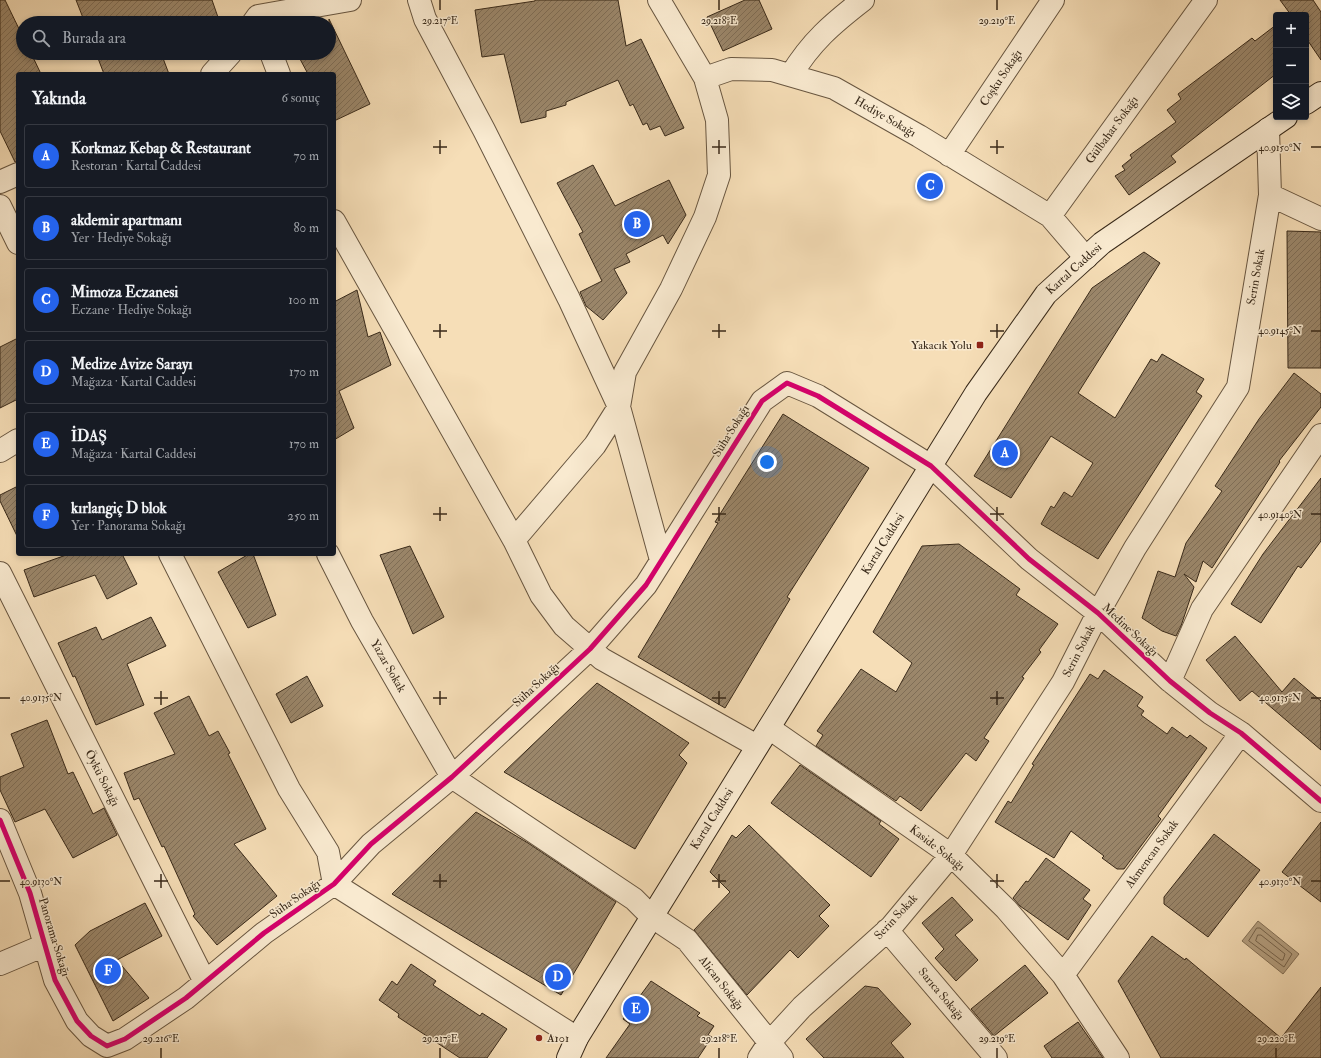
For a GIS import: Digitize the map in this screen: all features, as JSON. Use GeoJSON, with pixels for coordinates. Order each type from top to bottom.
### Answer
{"type":"FeatureCollection","features":[{"type":"Feature","properties":{"kind":"street"},"geometry":{"type":"LineString","coordinates":[[256,15],[350,0]]}},
{"type":"Feature","properties":{"kind":"street"},"geometry":{"type":"LineString","coordinates":[[419,0],[425,19],[484,130],[558,278],[619,407],[661,560]]}},
{"type":"Feature","properties":{"kind":"street"},"geometry":{"type":"LineString","coordinates":[[514,540],[595,445],[619,407],[625,372],[671,289],[705,217],[718,174],[717,120],[705,78],[659,0]]}},
{"type":"Feature","properties":{"kind":"street"},"geometry":{"type":"LineString","coordinates":[[791,75],[810,47],[833,23],[863,0]]}},
{"type":"Feature","properties":{"kind":"street","name":"Coşku Sokağı"},"geometry":{"type":"LineString","coordinates":[[949,155],[1053,0]]}},
{"type":"Feature","properties":{"kind":"street","name":"Gülbahar Sokağı"},"geometry":{"type":"LineString","coordinates":[[1050,216],[1206,0]]}},
{"type":"Feature","properties":{"kind":"street"},"geometry":{"type":"LineString","coordinates":[[214,72],[225,60]]}},
{"type":"Feature","properties":{"kind":"street"},"geometry":{"type":"LineString","coordinates":[[274,60],[278,72]]}},
{"type":"Feature","properties":{"kind":"street","name":"Hediye Sokağı"},"geometry":{"type":"LineString","coordinates":[[705,78],[730,69],[772,70],[834,88],[1050,216]]}},
{"type":"Feature","properties":{"kind":"street"},"geometry":{"type":"LineString","coordinates":[[1309,101],[1321,93]]}},
{"type":"Feature","properties":{"kind":"street","name":"Kartal Caddesi"},"geometry":{"type":"LineString","coordinates":[[569,1052],[651,916],[976,393],[1046,294],[1102,243],[1282,120]]}},
{"type":"Feature","properties":{"kind":"street","name":"Serin Sokak"},"geometry":{"type":"LineString","coordinates":[[770,1053],[802,1007],[887,930],[951,855],[1063,682],[1098,613],[1135,548],[1238,387],[1270,195],[1268,129]]}},
{"type":"Feature","properties":{"kind":"street"},"geometry":{"type":"LineString","coordinates":[[0,182],[16,175]]}},
{"type":"Feature","properties":{"kind":"street"},"geometry":{"type":"LineString","coordinates":[[1270,195],[1321,219]]}},
{"type":"Feature","properties":{"kind":"street"},"geometry":{"type":"LineString","coordinates":[[0,206],[16,239]]}},
{"type":"Feature","properties":{"kind":"street"},"geometry":{"type":"LineString","coordinates":[[1050,216],[1086,258]]}},
{"type":"Feature","properties":{"kind":"street"},"geometry":{"type":"LineString","coordinates":[[336,225],[514,540],[541,595],[564,626],[602,659],[757,746]]}},
{"type":"Feature","properties":{"kind":"street","name":"Süha Sokağı"},"geometry":{"type":"LineString","coordinates":[[107,1046],[125,1039],[186,998],[264,933],[334,884],[371,844],[452,777],[590,649],[646,586],[762,402],[787,384],[818,396],[931,466]]}},
{"type":"Feature","properties":{"kind":"street"},"geometry":{"type":"LineString","coordinates":[[1170,681],[1202,609],[1321,435]]}},
{"type":"Feature","properties":{"kind":"street"},"geometry":{"type":"LineString","coordinates":[[0,451],[16,441]]}},
{"type":"Feature","properties":{"kind":"street","name":"Medine Sokağı"},"geometry":{"type":"LineString","coordinates":[[931,466],[1029,559],[1098,613],[1170,681],[1210,713],[1241,733],[1321,801]]}},
{"type":"Feature","properties":{"kind":"street"},"geometry":{"type":"LineString","coordinates":[[171,556],[289,789],[328,852],[334,884],[569,1052]]}},
{"type":"Feature","properties":{"kind":"street","name":"Yazar Sokak"},"geometry":{"type":"LineString","coordinates":[[329,556],[362,621],[452,777]]}},
{"type":"Feature","properties":{"kind":"street","name":"Öykü Sokağı"},"geometry":{"type":"LineString","coordinates":[[0,573],[205,982]]}},
{"type":"Feature","properties":{"kind":"street","name":"Kaside Sokağı"},"geometry":{"type":"LineString","coordinates":[[769,728],[951,855],[1006,909],[1063,975],[1118,1058]]}},
{"type":"Feature","properties":{"kind":"street","name":"Akmencan Sokak"},"geometry":{"type":"LineString","coordinates":[[1063,975],[1241,733]]}},
{"type":"Feature","properties":{"kind":"street","name":"Alican Sokağı"},"geometry":{"type":"LineString","coordinates":[[452,777],[634,899],[651,916],[687,940],[770,1053]]}},
{"type":"Feature","properties":{"kind":"street","name":"Panorama Sokağı"},"geometry":{"type":"LineString","coordinates":[[0,820],[30,893],[55,980],[77,1021],[91,1036],[107,1046]]}},
{"type":"Feature","properties":{"kind":"street","name":"Sarıca Sokağı"},"geometry":{"type":"LineString","coordinates":[[887,930],[996,1058]]}},
{"type":"Feature","properties":{"kind":"street"},"geometry":{"type":"LineString","coordinates":[[0,964],[45,945]]}},
{"type":"Feature","properties":{"kind":"water"},"geometry":{"type":"Polygon","coordinates":[[[1258,921],[1299,954],[1283,974],[1242,941],[1258,921]]]}},
{"type":"Feature","properties":{"kind":"building"},"geometry":{"type":"Polygon","coordinates":[[[0,0],[5,0],[16,23],[16,60],[34,60],[40,72],[16,72],[16,162],[0,131],[0,0]]]}},
{"type":"Feature","properties":{"kind":"building"},"geometry":{"type":"Polygon","coordinates":[[[76,0],[212,0],[218,16],[82,16],[76,0]]]}},
{"type":"Feature","properties":{"kind":"building"},"geometry":{"type":"Polygon","coordinates":[[[535,0],[618,0],[626,46],[641,39],[684,128],[665,136],[660,126],[650,130],[647,123],[643,125],[633,104],[630,106],[618,80],[566,102],[566,105],[546,111],[546,117],[521,123],[504,54],[482,57],[475,10],[535,0]]]}},
{"type":"Feature","properties":{"kind":"building"},"geometry":{"type":"Polygon","coordinates":[[[745,0],[759,0],[772,29],[723,51],[707,17],[745,0]]]}},
{"type":"Feature","properties":{"kind":"building"},"geometry":{"type":"Polygon","coordinates":[[[1280,0],[1313,0],[1321,12],[1321,60],[1309,42],[1309,12],[1289,12],[1280,0]]]}},
{"type":"Feature","properties":{"kind":"building"},"geometry":{"type":"Polygon","coordinates":[[[1273,27],[1273,76],[1171,156],[1176,162],[1129,195],[1115,176],[1125,170],[1122,166],[1132,158],[1130,155],[1176,122],[1167,110],[1181,99],[1178,94],[1252,38],[1255,41],[1273,27]]]}},
{"type":"Feature","properties":{"kind":"building"},"geometry":{"type":"Polygon","coordinates":[[[336,34],[370,104],[336,120],[336,72],[307,72],[301,60],[336,60],[336,34]]]}},
{"type":"Feature","properties":{"kind":"building"},"geometry":{"type":"Polygon","coordinates":[[[99,60],[164,60],[168,72],[103,72],[99,60]]]}},
{"type":"Feature","properties":{"kind":"building"},"geometry":{"type":"Polygon","coordinates":[[[593,165],[615,206],[669,180],[686,215],[668,244],[663,235],[626,254],[630,262],[614,269],[627,293],[603,320],[586,306],[580,292],[602,281],[579,234],[583,232],[557,183],[593,165]]]}},
{"type":"Feature","properties":{"kind":"building"},"geometry":{"type":"Polygon","coordinates":[[[1287,231],[1321,232],[1321,368],[1288,368],[1287,231]]]}},
{"type":"Feature","properties":{"kind":"building"},"geometry":{"type":"Polygon","coordinates":[[[1144,252],[1160,263],[1078,393],[1115,418],[1151,359],[1157,362],[1162,354],[1204,379],[1196,392],[1202,396],[1098,559],[1041,524],[1051,506],[1054,508],[1064,492],[1072,497],[1093,463],[1051,436],[1011,498],[974,476],[1092,288],[1144,252]]]}},
{"type":"Feature","properties":{"kind":"building"},"geometry":{"type":"Polygon","coordinates":[[[357,290],[368,337],[380,332],[391,365],[339,391],[354,428],[336,439],[336,301],[357,290]]]}},
{"type":"Feature","properties":{"kind":"building"},"geometry":{"type":"Polygon","coordinates":[[[16,339],[16,400],[0,408],[0,347],[16,339]]]}},
{"type":"Feature","properties":{"kind":"building"},"geometry":{"type":"Polygon","coordinates":[[[1294,373],[1321,394],[1321,407],[1279,461],[1280,462],[1212,568],[1203,561],[1196,582],[1184,574],[1194,587],[1181,626],[1176,636],[1162,631],[1142,618],[1158,571],[1175,577],[1186,543],[1222,491],[1215,486],[1259,419],[1294,373]]]}},
{"type":"Feature","properties":{"kind":"building"},"geometry":{"type":"Polygon","coordinates":[[[783,414],[869,468],[787,597],[790,599],[725,708],[638,657],[718,523],[715,522],[783,414]]]}},
{"type":"Feature","properties":{"kind":"building"},"geometry":{"type":"Polygon","coordinates":[[[1321,478],[1321,541],[1301,568],[1298,566],[1261,623],[1231,604],[1263,554],[1321,478]]]}},
{"type":"Feature","properties":{"kind":"building"},"geometry":{"type":"Polygon","coordinates":[[[16,487],[16,534],[0,501],[0,495],[16,487]]]}},
{"type":"Feature","properties":{"kind":"building"},"geometry":{"type":"Polygon","coordinates":[[[959,544],[1020,589],[1016,595],[1058,624],[1039,650],[1041,652],[1022,677],[1024,678],[984,738],[989,741],[976,761],[966,753],[921,811],[900,796],[896,801],[816,746],[823,735],[817,731],[861,669],[896,692],[912,663],[873,632],[922,546],[959,544]]]}},
{"type":"Feature","properties":{"kind":"building"},"geometry":{"type":"Polygon","coordinates":[[[410,546],[444,617],[413,634],[380,555],[410,546]]]}},
{"type":"Feature","properties":{"kind":"building"},"geometry":{"type":"Polygon","coordinates":[[[63,556],[123,556],[137,584],[107,599],[95,575],[34,597],[24,570],[63,556]]]}},
{"type":"Feature","properties":{"kind":"building"},"geometry":{"type":"Polygon","coordinates":[[[246,556],[254,556],[276,615],[248,628],[218,572],[246,556]]]}},
{"type":"Feature","properties":{"kind":"building"},"geometry":{"type":"Polygon","coordinates":[[[151,617],[166,646],[127,664],[144,705],[96,725],[75,676],[73,677],[58,643],[96,627],[102,640],[151,617]]]}},
{"type":"Feature","properties":{"kind":"building"},"geometry":{"type":"Polygon","coordinates":[[[1235,636],[1282,692],[1294,678],[1321,701],[1321,750],[1252,691],[1240,701],[1206,660],[1235,636]]]}},
{"type":"Feature","properties":{"kind":"building"},"geometry":{"type":"Polygon","coordinates":[[[1104,670],[1143,697],[1137,706],[1144,711],[1141,715],[1167,734],[1172,727],[1187,738],[1190,735],[1207,748],[1158,816],[1161,819],[1124,869],[1117,869],[1102,858],[1104,856],[1071,831],[1054,858],[995,822],[1008,801],[1011,803],[1034,765],[1032,764],[1090,674],[1098,679],[1104,670]]]}},
{"type":"Feature","properties":{"kind":"building"},"geometry":{"type":"Polygon","coordinates":[[[307,676],[323,706],[291,723],[276,694],[307,676]]]}},
{"type":"Feature","properties":{"kind":"building"},"geometry":{"type":"Polygon","coordinates":[[[597,683],[689,743],[679,755],[687,763],[635,849],[504,772],[597,683]]]}},
{"type":"Feature","properties":{"kind":"building"},"geometry":{"type":"Polygon","coordinates":[[[189,696],[209,736],[218,731],[266,829],[234,844],[277,896],[217,945],[193,916],[195,914],[164,846],[162,847],[139,798],[134,800],[124,773],[175,754],[154,713],[189,696]]]}},
{"type":"Feature","properties":{"kind":"building"},"geometry":{"type":"Polygon","coordinates":[[[47,720],[68,774],[73,772],[93,814],[104,808],[117,835],[73,858],[45,809],[15,822],[0,790],[0,777],[24,767],[11,734],[47,720]]]}},
{"type":"Feature","properties":{"kind":"building"},"geometry":{"type":"Polygon","coordinates":[[[800,765],[881,821],[879,824],[899,839],[871,877],[771,803],[800,765]]]}},
{"type":"Feature","properties":{"kind":"building"},"geometry":{"type":"Polygon","coordinates":[[[476,812],[528,843],[616,902],[561,995],[392,894],[476,812]]]}},
{"type":"Feature","properties":{"kind":"building"},"geometry":{"type":"Polygon","coordinates":[[[1321,822],[1321,902],[1282,872],[1321,822]]]}},
{"type":"Feature","properties":{"kind":"building"},"geometry":{"type":"Polygon","coordinates":[[[749,825],[830,905],[819,916],[829,926],[798,958],[790,950],[747,995],[694,930],[730,892],[710,872],[732,835],[736,838],[749,825]]]}},
{"type":"Feature","properties":{"kind":"building"},"geometry":{"type":"Polygon","coordinates":[[[1214,834],[1260,870],[1208,937],[1164,904],[1164,897],[1214,834]]]}},
{"type":"Feature","properties":{"kind":"building"},"geometry":{"type":"Polygon","coordinates":[[[1046,858],[1090,890],[1083,899],[1091,905],[1068,940],[1020,906],[1013,898],[1026,881],[1028,882],[1046,858]]]}},
{"type":"Feature","properties":{"kind":"building"},"geometry":{"type":"Polygon","coordinates":[[[952,897],[973,920],[955,935],[978,960],[956,981],[935,958],[944,949],[922,923],[952,897]]]}},
{"type":"Feature","properties":{"kind":"building"},"geometry":{"type":"Polygon","coordinates":[[[145,903],[162,936],[117,960],[149,998],[113,1021],[75,945],[90,931],[145,903]]]}},
{"type":"Feature","properties":{"kind":"building"},"geometry":{"type":"Polygon","coordinates":[[[1152,936],[1185,960],[1186,958],[1281,1038],[1321,987],[1321,1058],[1161,1058],[1118,981],[1152,936]]]}},
{"type":"Feature","properties":{"kind":"building"},"geometry":{"type":"Polygon","coordinates":[[[411,964],[436,981],[433,985],[480,1016],[482,1013],[507,1029],[487,1058],[460,1058],[398,1017],[399,1014],[379,1000],[392,981],[397,985],[411,964]]]}},
{"type":"Feature","properties":{"kind":"building"},"geometry":{"type":"Polygon","coordinates":[[[1025,965],[1048,993],[994,1036],[971,1009],[1025,965]]]}},
{"type":"Feature","properties":{"kind":"building"},"geometry":{"type":"Polygon","coordinates":[[[651,981],[700,1013],[697,1016],[714,1026],[708,1035],[712,1037],[698,1058],[606,1058],[630,1024],[623,1019],[651,981]]]}},
{"type":"Feature","properties":{"kind":"building"},"geometry":{"type":"Polygon","coordinates":[[[865,986],[878,988],[911,1024],[891,1043],[904,1058],[824,1058],[806,1039],[865,986]]]}},
{"type":"Feature","properties":{"kind":"building"},"geometry":{"type":"Polygon","coordinates":[[[1078,1022],[1103,1058],[1052,1058],[1044,1046],[1078,1022]]]}},
{"type":"Feature","properties":{"kind":"cycle path"},"geometry":{"type":"LineString","coordinates":[[0,820],[30,893],[55,980],[77,1021],[91,1036],[107,1046],[125,1039],[186,998],[264,933],[334,884],[371,844],[452,777],[590,649],[646,585],[762,401],[787,383],[818,396],[931,466],[1029,559],[1098,613],[1170,681],[1210,713],[1241,733],[1321,801]]}},
{"type":"Feature","properties":{"kind":"place","name":"Mimoza Eczanesi"},"geometry":{"type":"Point","coordinates":[930,186]}},
{"type":"Feature","properties":{"kind":"place","name":"akdemir apartmanı"},"geometry":{"type":"Point","coordinates":[637,224]}},
{"type":"Feature","properties":{"kind":"place","name":"Yakacık Yolu"},"geometry":{"type":"Point","coordinates":[980,345]}},
{"type":"Feature","properties":{"kind":"place","name":"Korkmaz Kebap & Restaurant"},"geometry":{"type":"Point","coordinates":[1005,453]}},
{"type":"Feature","properties":{"kind":"place","name":"kırlangiç D blok"},"geometry":{"type":"Point","coordinates":[108,971]}},
{"type":"Feature","properties":{"kind":"place","name":"Medize Avize Sarayı"},"geometry":{"type":"Point","coordinates":[558,977]}},
{"type":"Feature","properties":{"kind":"place","name":"İDAŞ"},"geometry":{"type":"Point","coordinates":[636,1009]}},
{"type":"Feature","properties":{"kind":"place","name":"A101"},"geometry":{"type":"Point","coordinates":[539,1038]}}]}
